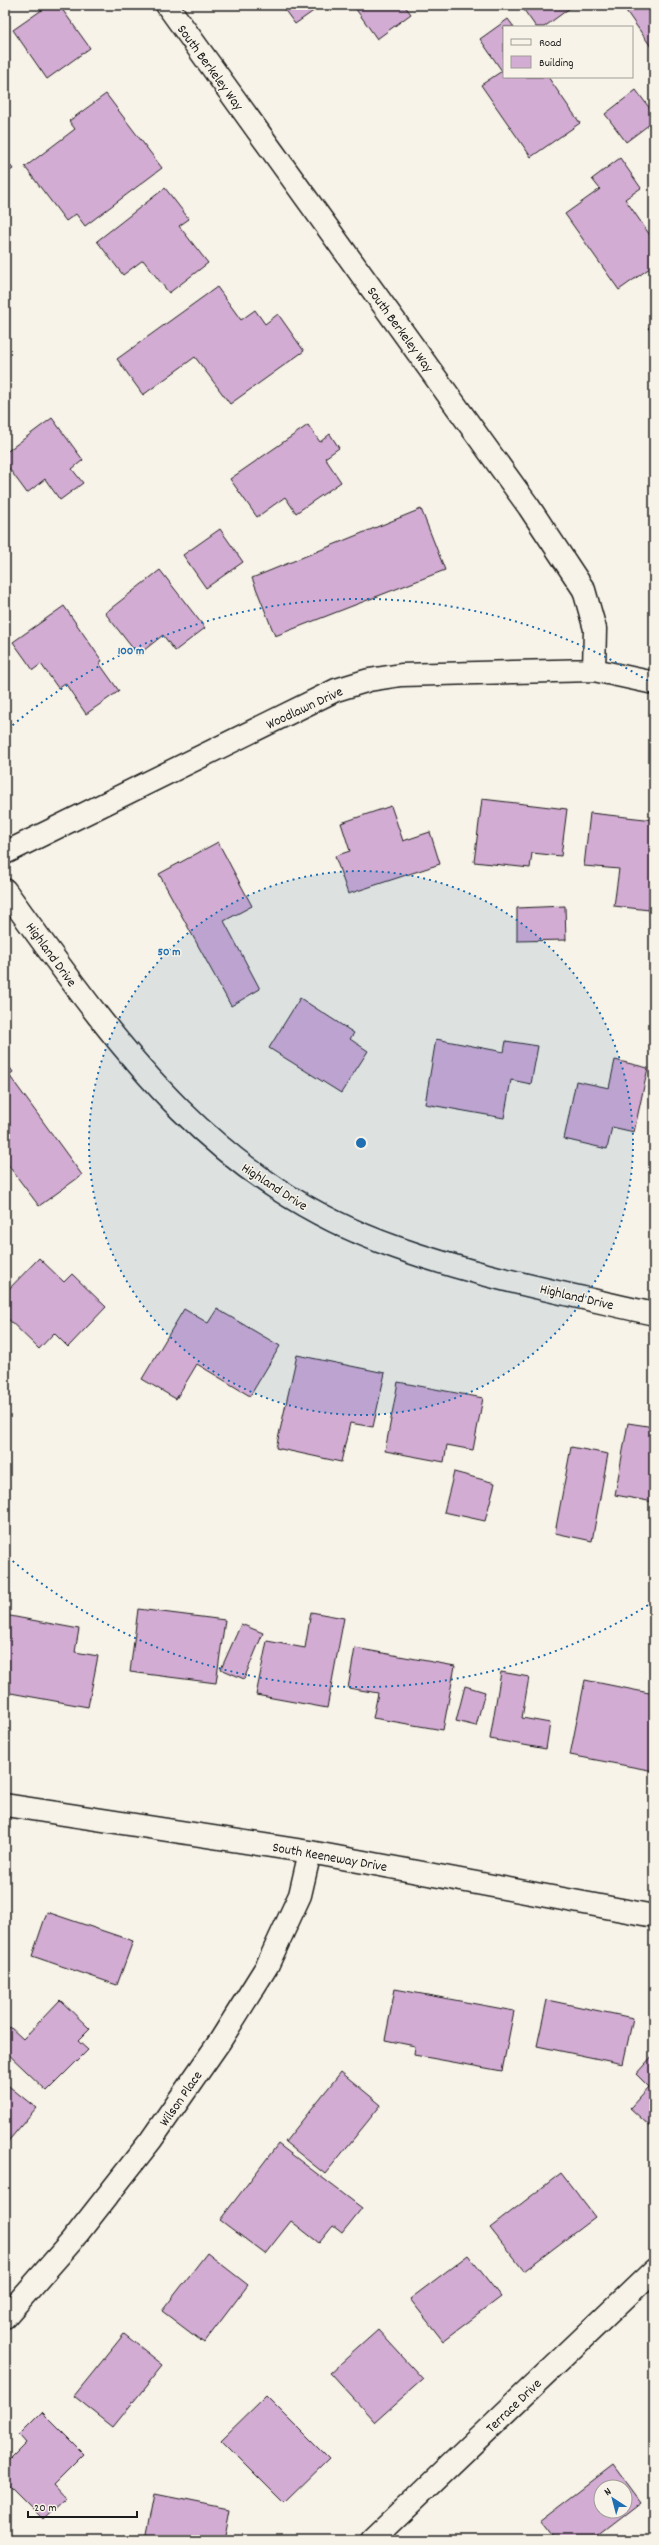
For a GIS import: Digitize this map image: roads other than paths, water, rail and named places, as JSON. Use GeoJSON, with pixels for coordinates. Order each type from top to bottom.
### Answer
{"type":"FeatureCollection","features":[{"type":"Feature","properties":{"kind":"street","name":"South Berkeley Way"},"geometry":{"type":"LineString","coordinates":[[167,5],[529,507],[584,590],[595,629],[594,670]]}},
{"type":"Feature","properties":{"kind":"street","name":"Woodlawn Drive"},"geometry":{"type":"LineString","coordinates":[[5,853],[336,690],[369,680],[401,675],[594,670],[654,683]]}},
{"type":"Feature","properties":{"kind":"street","name":"Highland Drive"},"geometry":{"type":"LineString","coordinates":[[5,890],[82,996],[154,1084],[182,1113],[231,1156],[278,1190],[317,1213],[358,1232],[429,1259],[494,1277],[654,1314]]}},
{"type":"Feature","properties":{"kind":"street","name":"South Keeneway Drive"},"geometry":{"type":"LineString","coordinates":[[5,1805],[310,1852],[654,1916]]}},
{"type":"Feature","properties":{"kind":"street","name":"Wilson Place"},"geometry":{"type":"LineString","coordinates":[[5,2317],[76,2236],[150,2140],[220,2041],[270,1959],[300,1895],[310,1852]]}},
{"type":"Feature","properties":{"kind":"street","name":"Terrace Drive"},"geometry":{"type":"LineString","coordinates":[[372,2540],[654,2270]]}}]}
